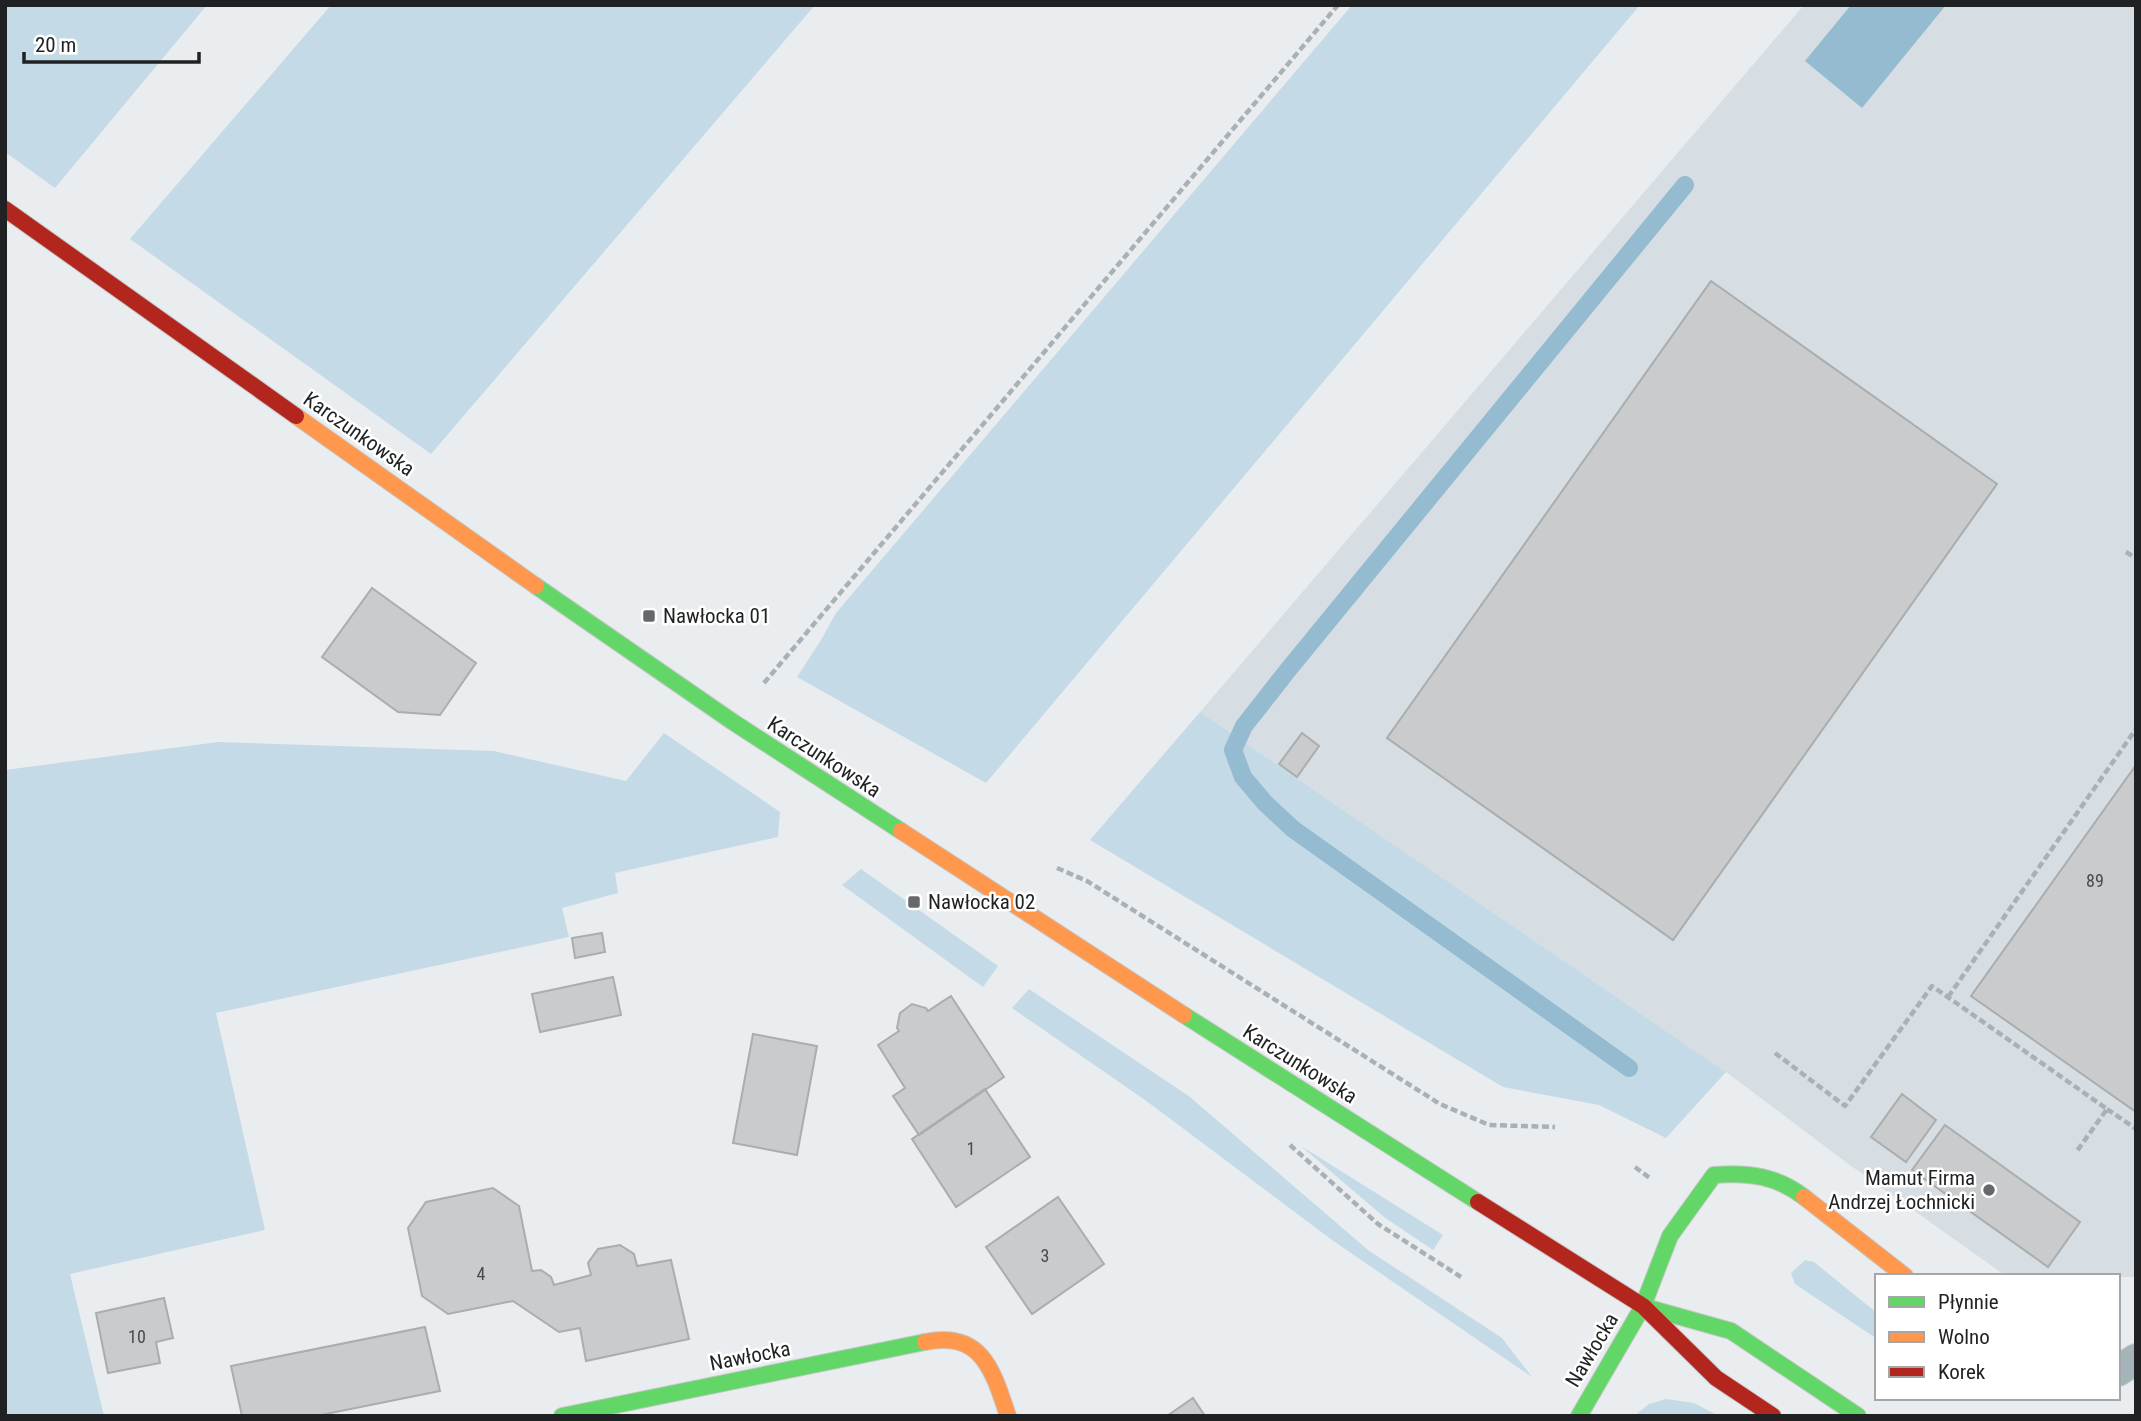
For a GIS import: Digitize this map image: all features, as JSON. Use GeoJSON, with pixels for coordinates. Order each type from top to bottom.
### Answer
{"type":"FeatureCollection","features":[{"type":"Feature","properties":{"kind":"street","name":"Karczunkowska"},"geometry":{"type":"LineString","coordinates":[[5,209],[733,722],[1196,1023],[1643,1306],[1716,1378],[1773,1416]]}},
{"type":"Feature","properties":{"kind":"street","name":"Nawłocka"},"geometry":{"type":"LineString","coordinates":[[1579,1416],[1643,1306],[1670,1236],[1714,1175],[1751,1172],[1771,1177],[1792,1188],[1902,1274]]}},
{"type":"Feature","properties":{"kind":"street","name":"Karczunkowska"},"geometry":{"type":"LineString","coordinates":[[1643,1306],[1731,1331],[1858,1416]]}},
{"type":"Feature","properties":{"kind":"street","name":"Nawłocka"},"geometry":{"type":"LineString","coordinates":[[562,1416],[945,1338],[969,1346],[981,1356],[994,1378],[1009,1416]]}},
{"type":"Feature","properties":{"kind":"lane"},"geometry":{"type":"LineString","coordinates":[[2120,1370],[2136,1359]]}},
{"type":"Feature","properties":{"kind":"path"},"geometry":{"type":"LineString","coordinates":[[733,722],[1338,5]]}},
{"type":"Feature","properties":{"kind":"path"},"geometry":{"type":"LineString","coordinates":[[2126,552],[2136,558]]}},
{"type":"Feature","properties":{"kind":"path"},"geometry":{"type":"LineString","coordinates":[[1948,997],[2136,729]]}},
{"type":"Feature","properties":{"kind":"path"},"geometry":{"type":"LineString","coordinates":[[1052,866],[1087,881],[1440,1104],[1489,1125],[1555,1127]]}},
{"type":"Feature","properties":{"kind":"path"},"geometry":{"type":"LineString","coordinates":[[1775,1053],[1845,1106],[1932,986],[2136,1129]]}},
{"type":"Feature","properties":{"kind":"path"},"geometry":{"type":"LineString","coordinates":[[2077,1151],[2107,1109]]}},
{"type":"Feature","properties":{"kind":"shaded area"},"geometry":{"type":"Polygon","coordinates":[[[5,5],[207,5],[55,188],[5,152],[5,5]]]}},
{"type":"Feature","properties":{"kind":"shaded area"},"geometry":{"type":"Polygon","coordinates":[[[331,5],[815,5],[431,454],[130,239],[331,5]]]}},
{"type":"Feature","properties":{"kind":"shaded area"},"geometry":{"type":"Polygon","coordinates":[[[1352,5],[1640,5],[986,783],[797,677],[836,613],[1352,5]]]}},
{"type":"Feature","properties":{"kind":"shaded area"},"geometry":{"type":"Polygon","coordinates":[[[1804,5],[2136,5],[2136,1277],[2120,1277],[2120,1274],[2003,1274],[1847,1163],[1726,1072],[1200,712],[1804,5]]]}},
{"type":"Feature","properties":{"kind":"shaded area"},"geometry":{"type":"Polygon","coordinates":[[[1200,712],[1726,1072],[1666,1138],[1599,1105],[1503,1087],[1090,840],[1200,712]]]}},
{"type":"Feature","properties":{"kind":"shaded area"},"geometry":{"type":"Polygon","coordinates":[[[664,733],[780,812],[778,837],[615,873],[618,893],[562,908],[569,937],[216,1013],[265,1230],[70,1274],[104,1416],[5,1416],[5,770],[218,742],[494,751],[626,781],[664,733]]]}},
{"type":"Feature","properties":{"kind":"shaded area"},"geometry":{"type":"Polygon","coordinates":[[[861,869],[998,966],[983,987],[842,885],[861,869]]]}},
{"type":"Feature","properties":{"kind":"shaded area"},"geometry":{"type":"Polygon","coordinates":[[[1029,989],[1190,1097],[1368,1250],[1502,1338],[1532,1377],[1332,1240],[1145,1100],[1012,1008],[1029,989]]]}},
{"type":"Feature","properties":{"kind":"shaded area"},"geometry":{"type":"Polygon","coordinates":[[[1301,1146],[1443,1235],[1433,1250],[1384,1217],[1301,1146]]]}},
{"type":"Feature","properties":{"kind":"shaded area"},"geometry":{"type":"Polygon","coordinates":[[[1805,1260],[1814,1262],[1875,1311],[1875,1338],[1795,1284],[1791,1273],[1805,1260]]]}},
{"type":"Feature","properties":{"kind":"shaded area"},"geometry":{"type":"Polygon","coordinates":[[[1666,1399],[1694,1403],[1719,1416],[1634,1416],[1649,1404],[1666,1399]]]}},
{"type":"Feature","properties":{"kind":"water"},"geometry":{"type":"Polygon","coordinates":[[[1851,5],[1946,5],[1862,108],[1805,61],[1851,5]]]}},
{"type":"Feature","properties":{"kind":"building"},"geometry":{"type":"Polygon","coordinates":[[[1711,281],[1997,484],[1673,940],[1387,738],[1711,281]]]}},
{"type":"Feature","properties":{"kind":"building"},"geometry":{"type":"Polygon","coordinates":[[[372,588],[476,663],[440,715],[398,712],[322,657],[372,588]]]}},
{"type":"Feature","properties":{"kind":"building"},"geometry":{"type":"Polygon","coordinates":[[[1302,733],[1319,746],[1297,777],[1279,764],[1302,733]]]}},
{"type":"Feature","properties":{"kind":"building"},"geometry":{"type":"Polygon","coordinates":[[[2136,765],[2136,1112],[1971,996],[2136,765]]]}},
{"type":"Feature","properties":{"kind":"building"},"geometry":{"type":"Polygon","coordinates":[[[602,933],[605,952],[575,958],[572,938],[602,933]]]}},
{"type":"Feature","properties":{"kind":"building"},"geometry":{"type":"Polygon","coordinates":[[[613,977],[621,1015],[540,1032],[532,994],[613,977]]]}},
{"type":"Feature","properties":{"kind":"building"},"geometry":{"type":"Polygon","coordinates":[[[951,996],[1004,1077],[919,1135],[893,1096],[905,1088],[878,1045],[899,1031],[897,1028],[900,1013],[912,1004],[928,1011],[951,996]]]}},
{"type":"Feature","properties":{"kind":"building"},"geometry":{"type":"Polygon","coordinates":[[[753,1034],[817,1046],[797,1155],[733,1143],[753,1034]]]}},
{"type":"Feature","properties":{"kind":"building"},"geometry":{"type":"Polygon","coordinates":[[[985,1089],[1030,1157],[956,1207],[912,1139],[985,1089]]]}},
{"type":"Feature","properties":{"kind":"building"},"geometry":{"type":"Polygon","coordinates":[[[1902,1094],[1936,1120],[1906,1162],[1871,1137],[1902,1094]]]}},
{"type":"Feature","properties":{"kind":"building"},"geometry":{"type":"Polygon","coordinates":[[[1945,1125],[2080,1222],[2048,1267],[1912,1170],[1945,1125]]]}},
{"type":"Feature","properties":{"kind":"building"},"geometry":{"type":"Polygon","coordinates":[[[493,1188],[519,1206],[532,1271],[541,1270],[551,1277],[554,1285],[591,1275],[588,1263],[598,1249],[620,1245],[634,1254],[637,1266],[671,1260],[689,1339],[586,1361],[580,1328],[559,1332],[513,1301],[448,1314],[422,1296],[408,1228],[426,1202],[493,1188]]]}},
{"type":"Feature","properties":{"kind":"building"},"geometry":{"type":"Polygon","coordinates":[[[1058,1197],[1104,1264],[1032,1314],[986,1247],[1058,1197]]]}},
{"type":"Feature","properties":{"kind":"building"},"geometry":{"type":"Polygon","coordinates":[[[164,1298],[173,1338],[156,1342],[160,1363],[108,1373],[96,1313],[164,1298]]]}},
{"type":"Feature","properties":{"kind":"building"},"geometry":{"type":"Polygon","coordinates":[[[425,1327],[440,1391],[316,1416],[242,1416],[231,1366],[425,1327]]]}},
{"type":"Feature","properties":{"kind":"building"},"geometry":{"type":"Polygon","coordinates":[[[1193,1398],[1205,1416],[1167,1416],[1193,1398]]]}},
{"type":"Feature","properties":{"kind":"waterway"},"geometry":{"type":"LineString","coordinates":[[1629,1068],[1293,829],[1265,803],[1243,777],[1233,750],[1244,726],[1288,670],[1685,185]]}},
{"type":"Feature","properties":{"kind":"traffic: fast"},"geometry":{"type":"LineString","coordinates":[[536,586],[733,722],[901,831]]}},
{"type":"Feature","properties":{"kind":"traffic: fast"},"geometry":{"type":"LineString","coordinates":[[1184,1015],[1478,1202]]}},
{"type":"Feature","properties":{"kind":"traffic: fast"},"geometry":{"type":"LineString","coordinates":[[1579,1416],[1643,1306],[1670,1236],[1714,1175],[1762,1177],[1783,1184],[1804,1197]]}},
{"type":"Feature","properties":{"kind":"traffic: fast"},"geometry":{"type":"LineString","coordinates":[[1645,1307],[1731,1331],[1858,1416]]}},
{"type":"Feature","properties":{"kind":"traffic: fast"},"geometry":{"type":"LineString","coordinates":[[562,1416],[925,1342]]}},
{"type":"Feature","properties":{"kind":"traffic: slow"},"geometry":{"type":"LineString","coordinates":[[296,416],[536,586]]}},
{"type":"Feature","properties":{"kind":"traffic: slow"},"geometry":{"type":"LineString","coordinates":[[901,831],[1184,1015]]}},
{"type":"Feature","properties":{"kind":"traffic: slow"},"geometry":{"type":"LineString","coordinates":[[1804,1197],[1902,1274]]}},
{"type":"Feature","properties":{"kind":"traffic: slow"},"geometry":{"type":"LineString","coordinates":[[925,1342],[960,1342],[972,1348],[990,1370],[1008,1416]]}},
{"type":"Feature","properties":{"kind":"traffic: jam"},"geometry":{"type":"LineString","coordinates":[[5,209],[296,416]]}},
{"type":"Feature","properties":{"kind":"traffic: jam"},"geometry":{"type":"LineString","coordinates":[[1478,1202],[1643,1306],[1716,1378],[1773,1416]]}},
{"type":"Feature","properties":{"kind":"place","name":"Nawłocka 01"},"geometry":{"type":"Point","coordinates":[649,616]}},
{"type":"Feature","properties":{"kind":"place","name":"Nawłocka 02"},"geometry":{"type":"Point","coordinates":[914,902]}},
{"type":"Feature","properties":{"kind":"place","name":"Mamut Firma Andrzej Łochnicki"},"geometry":{"type":"Point","coordinates":[1989,1190]}}]}
